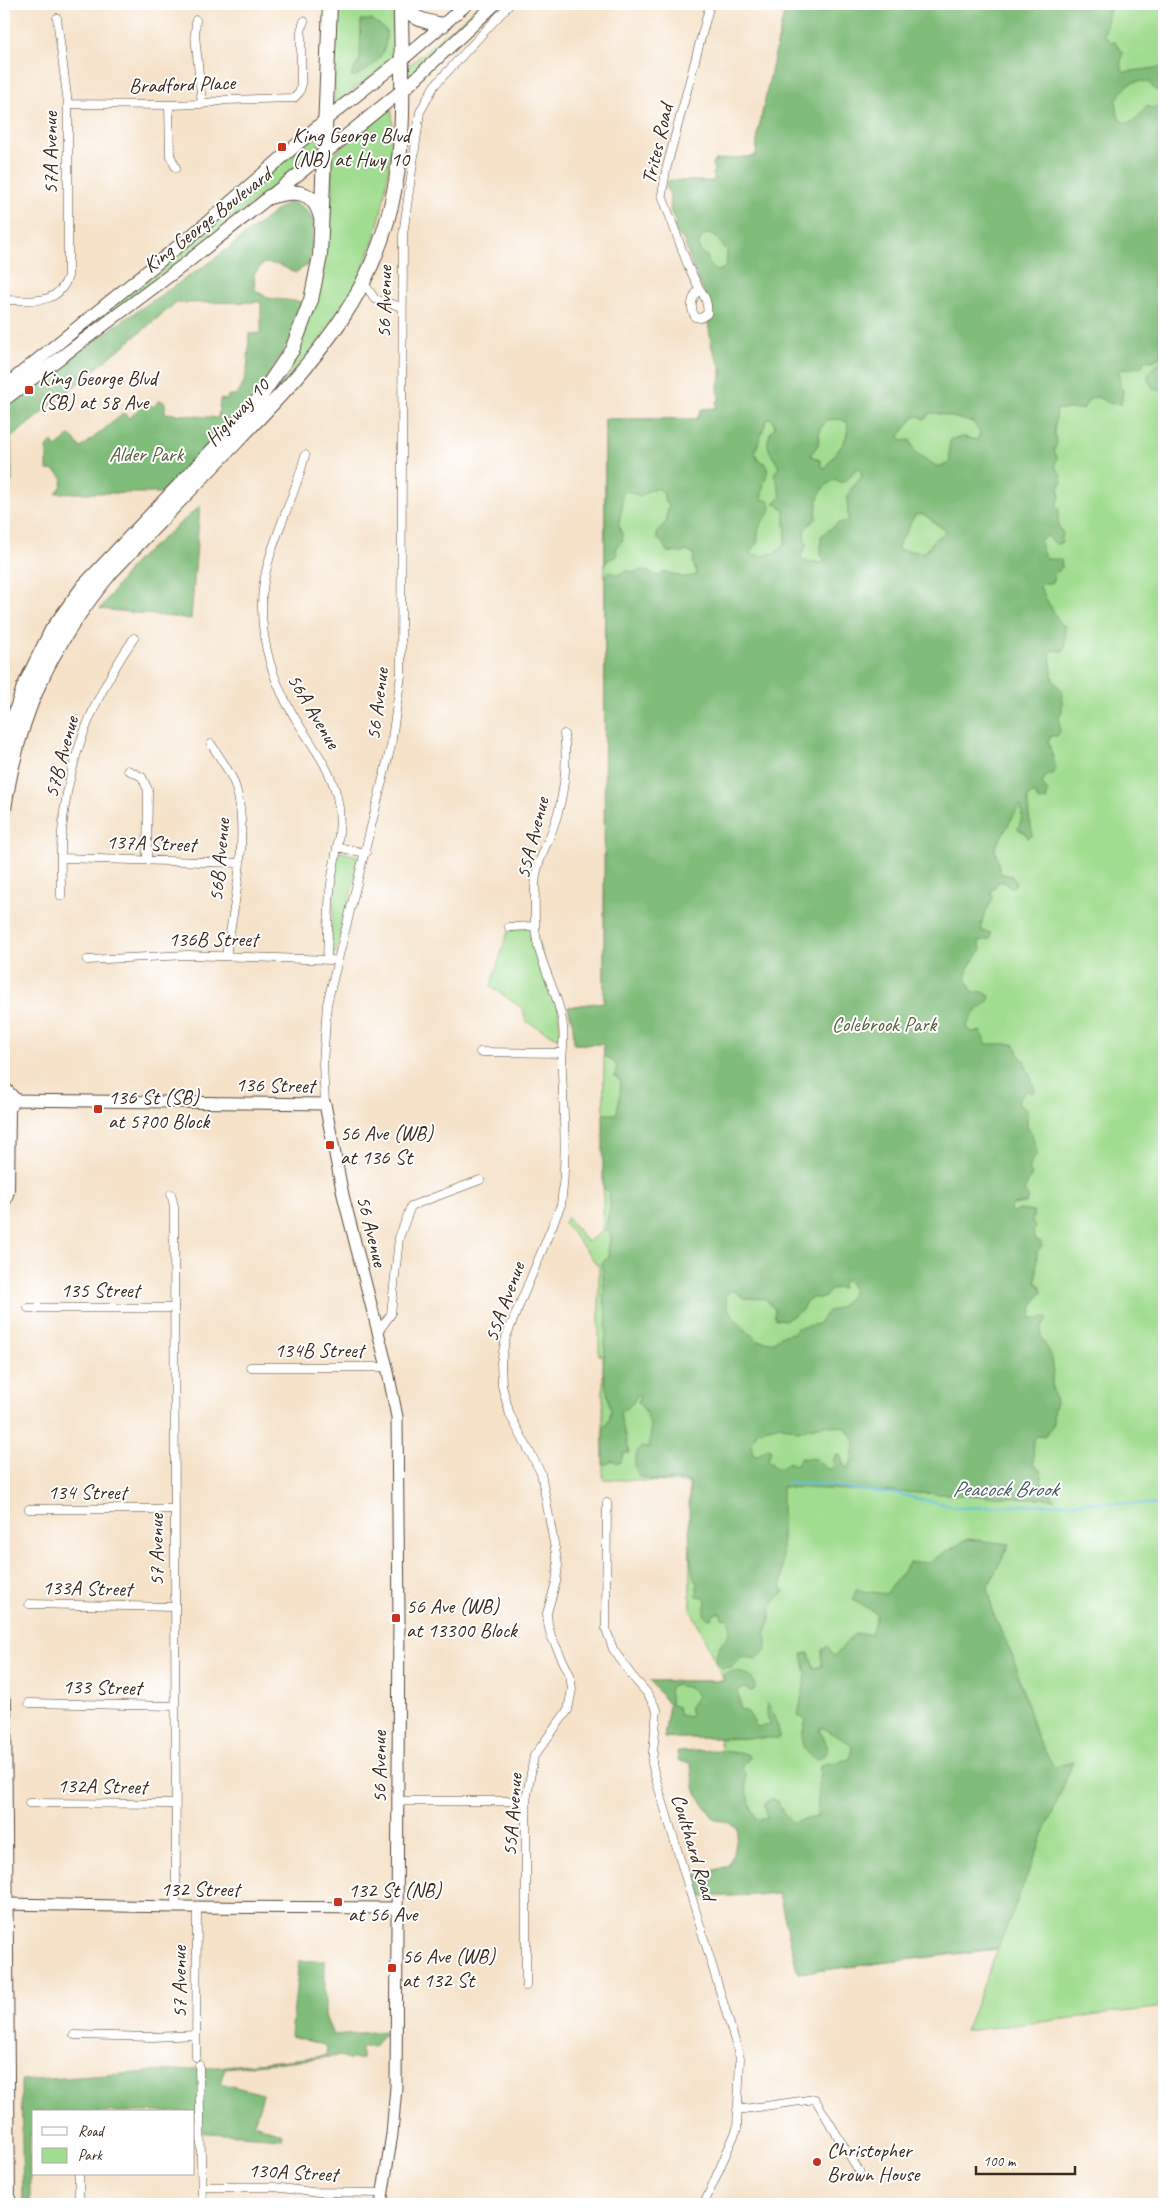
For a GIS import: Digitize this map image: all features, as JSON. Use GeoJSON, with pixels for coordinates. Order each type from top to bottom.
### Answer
{"type":"FeatureCollection","features":[{"type":"Feature","properties":{"kind":"highway","name":"Highway 10"},"geometry":{"type":"LineString","coordinates":[[4,749],[24,687],[52,630],[84,586],[252,409],[292,350],[316,285],[323,227],[330,4]]}},
{"type":"Feature","properties":{"kind":"highway","name":"Highway 10"},"geometry":{"type":"LineString","coordinates":[[4,810],[14,754],[35,689],[49,660],[80,611],[111,572],[313,359],[368,289],[396,181],[401,140],[401,4]]}},
{"type":"Feature","properties":{"kind":"highway"},"geometry":{"type":"LineString","coordinates":[[401,4],[413,17],[420,21],[443,25]]}},
{"type":"Feature","properties":{"kind":"highway"},"geometry":{"type":"LineString","coordinates":[[269,197],[296,191],[304,194],[314,202],[320,212],[323,227]]}},
{"type":"Feature","properties":{"kind":"highway"},"geometry":{"type":"LineString","coordinates":[[4,1089],[14,1100],[8,1108],[7,1191],[4,1200]]}},
{"type":"Feature","properties":{"kind":"highway"},"geometry":{"type":"LineString","coordinates":[[4,1703],[4,1904],[8,2204]]}},
{"type":"Feature","properties":{"kind":"main road","name":"King George Boulevard"},"geometry":{"type":"LineString","coordinates":[[4,387],[202,227],[325,120],[401,60],[467,4]]}},
{"type":"Feature","properties":{"kind":"main road","name":"King George Boulevard"},"geometry":{"type":"LineString","coordinates":[[4,400],[185,264],[325,153],[461,38],[495,4]]}},
{"type":"Feature","properties":{"kind":"street","name":"56 Avenue"},"geometry":{"type":"LineString","coordinates":[[382,2198],[392,2134],[396,2087],[399,1491],[397,1417],[387,1367],[343,1195],[325,1104],[324,1030],[327,1004],[391,746],[401,675],[403,235],[420,112],[427,97],[443,75],[510,4]]}},
{"type":"Feature","properties":{"kind":"street","name":"Trites Road"},"geometry":{"type":"LineString","coordinates":[[699,288],[688,266],[662,195],[666,170],[710,4]]}},
{"type":"Feature","properties":{"kind":"street","name":"57A Avenue"},"geometry":{"type":"LineString","coordinates":[[4,300],[44,300],[57,295],[65,287],[68,276],[68,104],[57,18]]}},
{"type":"Feature","properties":{"kind":"street"},"geometry":{"type":"LineString","coordinates":[[196,20],[195,34],[202,104]]}},
{"type":"Feature","properties":{"kind":"street","name":"Bradford Place"},"geometry":{"type":"LineString","coordinates":[[68,104],[169,105],[202,104],[225,100],[288,100],[297,96],[301,87],[301,31],[304,20]]}},
{"type":"Feature","properties":{"kind":"street"},"geometry":{"type":"LineString","coordinates":[[169,105],[170,155],[176,168]]}},
{"type":"Feature","properties":{"kind":"street"},"geometry":{"type":"LineString","coordinates":[[368,289],[375,299],[402,307]]}},
{"type":"Feature","properties":{"kind":"street","name":"56A Avenue"},"geometry":{"type":"LineString","coordinates":[[305,455],[300,476],[280,528],[265,578],[262,604],[262,633],[275,681],[294,716],[326,764],[338,798],[340,825],[330,893],[327,959]]}},
{"type":"Feature","properties":{"kind":"street","name":"57B Avenue"},"geometry":{"type":"LineString","coordinates":[[61,896],[62,832],[70,780],[81,737],[112,669],[134,638]]}},
{"type":"Feature","properties":{"kind":"street","name":"55A Avenue"},"geometry":{"type":"LineString","coordinates":[[526,1986],[526,1801],[534,1756],[568,1710],[572,1689],[570,1675],[550,1636],[548,1624],[547,1613],[556,1582],[558,1564],[541,1473],[510,1415],[502,1386],[501,1362],[506,1337],[561,1205],[563,1187],[562,1021],[559,1007],[538,949],[535,926],[536,875],[555,823],[561,794],[566,748],[564,734]]}},
{"type":"Feature","properties":{"kind":"street","name":"56B Avenue"},"geometry":{"type":"LineString","coordinates":[[211,744],[232,780],[241,808],[242,831],[239,863],[226,956]]}},
{"type":"Feature","properties":{"kind":"street"},"geometry":{"type":"LineString","coordinates":[[128,770],[142,777],[148,790],[147,859]]}},
{"type":"Feature","properties":{"kind":"street"},"geometry":{"type":"LineString","coordinates":[[337,847],[366,853]]}},
{"type":"Feature","properties":{"kind":"street","name":"137A Street"},"geometry":{"type":"LineString","coordinates":[[62,858],[239,863]]}},
{"type":"Feature","properties":{"kind":"street"},"geometry":{"type":"LineString","coordinates":[[509,927],[535,926]]}},
{"type":"Feature","properties":{"kind":"street","name":"136B Street"},"geometry":{"type":"LineString","coordinates":[[87,960],[187,955],[338,960]]}},
{"type":"Feature","properties":{"kind":"street"},"geometry":{"type":"LineString","coordinates":[[480,1052],[562,1053]]}},
{"type":"Feature","properties":{"kind":"street","name":"136 Street"},"geometry":{"type":"LineString","coordinates":[[14,1100],[325,1104]]}},
{"type":"Feature","properties":{"kind":"street","name":"56 Avenue"},"geometry":{"type":"LineString","coordinates":[[378,1332],[391,1314],[399,1238],[411,1206],[480,1180]]}},
{"type":"Feature","properties":{"kind":"street","name":"57 Avenue"},"geometry":{"type":"LineString","coordinates":[[171,1194],[174,1206],[176,1907]]}},
{"type":"Feature","properties":{"kind":"street","name":"135 Street"},"geometry":{"type":"LineString","coordinates":[[28,1308],[173,1308]]}},
{"type":"Feature","properties":{"kind":"street","name":"134B Street"},"geometry":{"type":"LineString","coordinates":[[250,1367],[387,1367]]}},
{"type":"Feature","properties":{"kind":"street","name":"Coulthard Road"},"geometry":{"type":"LineString","coordinates":[[607,1503],[606,1629],[613,1649],[632,1676],[647,1692],[657,1710],[652,1763],[655,1776],[740,2058],[736,2129],[704,2204]]}},
{"type":"Feature","properties":{"kind":"street","name":"134 Street"},"geometry":{"type":"LineString","coordinates":[[29,1509],[174,1509]]}},
{"type":"Feature","properties":{"kind":"street","name":"133A Street"},"geometry":{"type":"LineString","coordinates":[[29,1604],[174,1606]]}},
{"type":"Feature","properties":{"kind":"street","name":"133 Street"},"geometry":{"type":"LineString","coordinates":[[29,1703],[175,1706]]}},
{"type":"Feature","properties":{"kind":"street"},"geometry":{"type":"LineString","coordinates":[[398,1801],[526,1801]]}},
{"type":"Feature","properties":{"kind":"street","name":"132A Street"},"geometry":{"type":"LineString","coordinates":[[29,1803],[175,1804]]}},
{"type":"Feature","properties":{"kind":"street","name":"132 Street"},"geometry":{"type":"LineString","coordinates":[[4,1904],[197,1908],[397,1908]]}},
{"type":"Feature","properties":{"kind":"street","name":"57 Avenue"},"geometry":{"type":"LineString","coordinates":[[197,1908],[196,2035],[202,2204]]}},
{"type":"Feature","properties":{"kind":"street"},"geometry":{"type":"LineString","coordinates":[[74,2035],[153,2038],[196,2035]]}},
{"type":"Feature","properties":{"kind":"street"},"geometry":{"type":"LineString","coordinates":[[737,2110],[815,2099],[859,2171]]}},
{"type":"Feature","properties":{"kind":"street"},"geometry":{"type":"LineString","coordinates":[[79,2176],[79,2204]]}},
{"type":"Feature","properties":{"kind":"street","name":"130A Street"},"geometry":{"type":"LineString","coordinates":[[202,2187],[274,2187],[382,2198]]}},
{"type":"Feature","properties":{"kind":"green space"},"geometry":{"type":"Polygon","coordinates":[[[340,4],[392,4],[395,52],[394,58],[334,105],[336,29],[340,4]]]}},
{"type":"Feature","properties":{"kind":"green space"},"geometry":{"type":"Polygon","coordinates":[[[481,4],[489,4],[406,81],[407,67],[481,4]]]}},
{"type":"Feature","properties":{"kind":"green space","name":"Colebrook Park"},"geometry":{"type":"Polygon","coordinates":[[[786,4],[1164,4],[1164,2007],[965,2031],[998,1949],[798,1973],[779,1894],[701,1897],[695,1876],[896,1815],[745,1859],[734,1817],[733,1794],[719,1739],[747,1738],[664,1738],[669,1705],[650,1681],[724,1681],[690,1608],[689,1483],[603,1479],[603,1355],[599,1355],[599,1267],[564,1223],[567,1217],[587,1242],[603,1231],[604,1044],[574,1044],[573,1024],[568,1007],[604,1002],[605,419],[697,419],[702,409],[721,408],[721,324],[677,181],[714,181],[715,160],[756,156],[758,132],[786,4]]]}},
{"type":"Feature","properties":{"kind":"green space","name":"Colebrook Park"},"geometry":{"type":"Polygon","coordinates":[[[786,4],[1111,4],[1104,35],[1111,42],[1115,42],[1123,53],[1121,61],[1122,70],[1124,72],[1164,67],[1164,93],[1155,90],[1149,82],[1137,82],[1126,87],[1116,100],[1118,116],[1122,122],[1130,123],[1141,114],[1146,106],[1153,108],[1164,103],[1164,117],[1161,122],[1164,130],[1164,357],[1153,361],[1145,360],[1140,368],[1134,367],[1130,370],[1121,369],[1119,371],[1120,386],[1123,390],[1121,405],[1115,402],[1112,404],[1097,397],[1090,398],[1083,409],[1057,409],[1054,433],[1057,443],[1054,451],[1057,457],[1055,466],[1061,475],[1062,482],[1059,488],[1060,498],[1056,505],[1059,510],[1058,525],[1063,534],[1061,543],[1056,544],[1047,536],[1040,540],[1045,556],[1049,559],[1061,560],[1062,567],[1055,574],[1052,583],[1042,583],[1040,587],[1060,624],[1065,626],[1065,647],[1063,651],[1054,650],[1050,652],[1053,680],[1062,691],[1062,711],[1059,717],[1060,732],[1057,736],[1051,736],[1048,741],[1056,768],[1054,773],[1046,776],[1042,783],[1048,792],[1046,800],[1037,800],[1037,795],[1034,794],[1028,796],[1033,835],[1028,838],[1024,832],[1018,829],[1022,817],[1021,806],[1019,806],[995,848],[1000,873],[1012,876],[1016,883],[1011,887],[1004,882],[998,882],[991,892],[992,900],[983,917],[981,926],[982,931],[991,933],[990,939],[979,941],[981,950],[967,971],[967,980],[971,991],[990,995],[987,1003],[976,1011],[969,1020],[967,1027],[972,1032],[981,1031],[986,1044],[1014,1044],[1019,1056],[1024,1060],[1035,1090],[1033,1093],[1027,1091],[1019,1099],[1018,1104],[1027,1110],[1027,1127],[1038,1155],[1032,1161],[1028,1170],[1032,1174],[1024,1191],[1029,1198],[1026,1203],[1012,1205],[1010,1209],[1012,1213],[1020,1210],[1034,1212],[1032,1221],[1035,1227],[1033,1233],[1036,1240],[1041,1242],[1042,1245],[1037,1252],[1036,1283],[1041,1286],[1042,1293],[1034,1304],[1031,1318],[1046,1317],[1047,1320],[1041,1331],[1041,1336],[1052,1359],[1052,1386],[1056,1403],[1051,1429],[1044,1437],[1037,1436],[1034,1439],[1033,1464],[1040,1470],[1042,1484],[1055,1499],[782,1487],[782,1588],[784,1592],[772,1608],[770,1621],[765,1633],[767,1648],[757,1659],[742,1657],[733,1667],[722,1668],[716,1662],[717,1654],[719,1647],[730,1631],[730,1626],[728,1619],[722,1618],[721,1613],[715,1613],[711,1619],[707,1618],[704,1614],[706,1600],[703,1597],[697,1596],[697,1583],[691,1565],[690,1551],[690,1482],[684,1480],[649,1480],[644,1477],[641,1478],[636,1471],[636,1454],[641,1447],[649,1448],[650,1435],[648,1418],[638,1403],[640,1396],[636,1396],[634,1402],[620,1413],[629,1453],[624,1453],[620,1463],[613,1460],[605,1465],[603,1462],[603,1429],[609,1421],[611,1411],[603,1372],[607,1316],[603,1295],[602,1263],[609,1257],[608,1250],[611,1236],[606,1227],[610,1207],[609,1192],[603,1188],[603,1114],[616,1114],[620,1097],[620,1081],[614,1076],[617,1068],[615,1063],[604,1056],[603,1044],[574,1044],[573,1024],[568,1007],[604,1002],[605,575],[609,572],[619,575],[625,570],[634,572],[645,570],[658,576],[665,572],[682,577],[694,576],[697,573],[693,563],[694,554],[686,551],[681,553],[667,552],[662,542],[657,539],[657,532],[667,521],[666,516],[669,505],[664,500],[664,494],[658,488],[640,496],[627,491],[622,493],[619,523],[623,536],[622,541],[616,547],[617,556],[608,560],[605,565],[605,419],[697,419],[702,409],[716,408],[716,402],[719,400],[718,384],[722,377],[722,370],[712,348],[708,322],[712,316],[712,310],[693,269],[684,241],[673,229],[676,222],[671,213],[669,192],[666,188],[669,180],[713,182],[715,179],[712,174],[714,170],[712,163],[718,160],[756,156],[758,132],[786,4]],[[706,234],[698,245],[700,251],[707,256],[709,263],[715,271],[726,267],[727,251],[713,234],[706,234]],[[930,413],[924,420],[920,416],[914,417],[899,436],[902,441],[910,440],[915,452],[936,466],[943,466],[950,462],[949,445],[951,439],[964,437],[977,440],[980,433],[973,422],[936,413],[930,413]],[[771,418],[767,419],[755,452],[758,460],[766,464],[768,468],[762,499],[769,501],[771,509],[760,526],[757,544],[750,553],[761,556],[775,553],[781,549],[786,538],[784,509],[774,503],[781,497],[774,474],[779,467],[768,447],[771,432],[775,426],[771,418]],[[839,419],[827,420],[820,429],[818,445],[810,455],[821,461],[821,467],[825,468],[847,435],[847,422],[839,419]],[[856,469],[845,482],[839,482],[835,479],[821,491],[816,519],[804,533],[807,545],[801,556],[803,561],[823,563],[826,561],[821,555],[821,536],[838,523],[848,521],[848,496],[851,489],[862,476],[860,469],[856,469]],[[923,514],[915,515],[898,550],[925,552],[936,538],[946,531],[923,514]],[[846,1280],[842,1282],[842,1288],[831,1289],[824,1298],[811,1298],[806,1301],[802,1310],[786,1320],[776,1319],[774,1315],[775,1310],[766,1299],[744,1298],[734,1291],[729,1291],[726,1298],[730,1312],[740,1325],[758,1341],[774,1342],[780,1336],[793,1333],[797,1328],[818,1324],[828,1311],[836,1309],[849,1299],[852,1291],[851,1285],[846,1280]],[[780,1425],[757,1431],[751,1445],[753,1454],[758,1455],[768,1448],[771,1450],[768,1460],[776,1468],[782,1468],[788,1462],[796,1465],[801,1458],[816,1459],[825,1468],[833,1469],[836,1455],[840,1455],[845,1467],[848,1468],[852,1459],[855,1442],[845,1427],[823,1425],[798,1431],[780,1425]]]}},
{"type":"Feature","properties":{"kind":"green space"},"geometry":{"type":"Polygon","coordinates":[[[361,20],[372,20],[386,30],[386,39],[385,46],[378,60],[367,70],[353,77],[351,75],[360,59],[361,20]]]}},
{"type":"Feature","properties":{"kind":"green space"},"geometry":{"type":"Polygon","coordinates":[[[391,108],[393,123],[392,140],[382,209],[365,264],[348,298],[329,327],[258,410],[287,368],[326,251],[333,191],[331,156],[391,108]]]}},
{"type":"Feature","properties":{"kind":"green space"},"geometry":{"type":"Polygon","coordinates":[[[319,133],[320,147],[235,217],[54,359],[51,353],[319,133]]]}},
{"type":"Feature","properties":{"kind":"green space","name":"Alder Park"},"geometry":{"type":"Polygon","coordinates":[[[290,202],[301,206],[312,218],[313,235],[309,264],[295,273],[280,265],[264,263],[254,274],[255,290],[268,298],[303,302],[296,325],[278,360],[249,401],[163,493],[56,493],[61,487],[63,480],[57,472],[47,470],[47,447],[52,442],[56,447],[70,435],[81,448],[124,413],[129,418],[148,402],[153,407],[160,400],[165,403],[165,413],[218,418],[220,399],[227,400],[228,395],[236,396],[244,382],[249,334],[261,333],[261,302],[176,303],[11,438],[12,482],[7,482],[4,410],[106,332],[213,260],[282,206],[290,202]]]}},
{"type":"Feature","properties":{"kind":"green space"},"geometry":{"type":"Polygon","coordinates":[[[1164,359],[1164,390],[1155,390],[1148,376],[1151,369],[1164,359]]]}},
{"type":"Feature","properties":{"kind":"green space"},"geometry":{"type":"Polygon","coordinates":[[[200,506],[191,619],[100,609],[134,563],[200,506]]]}},
{"type":"Feature","properties":{"kind":"green space"},"geometry":{"type":"Polygon","coordinates":[[[339,851],[360,857],[336,953],[330,952],[335,875],[339,851]]]}},
{"type":"Feature","properties":{"kind":"green space"},"geometry":{"type":"Polygon","coordinates":[[[533,926],[558,1008],[561,1040],[526,1021],[523,1009],[491,986],[508,931],[533,926]]]}},
{"type":"Feature","properties":{"kind":"green space"},"geometry":{"type":"Polygon","coordinates":[[[968,1539],[1009,1544],[988,1587],[993,1613],[1013,1657],[1036,1736],[1054,1767],[1073,1762],[998,1948],[798,1973],[779,1894],[701,1897],[695,1876],[728,1866],[735,1848],[738,1829],[729,1822],[715,1820],[695,1788],[691,1763],[678,1761],[677,1752],[713,1750],[747,1754],[750,1758],[742,1765],[742,1770],[746,1774],[747,1791],[756,1819],[767,1819],[765,1804],[771,1800],[778,1801],[783,1813],[792,1822],[817,1817],[820,1765],[850,1759],[852,1747],[822,1727],[819,1731],[828,1749],[823,1756],[816,1760],[803,1747],[802,1733],[806,1720],[798,1716],[806,1675],[802,1654],[809,1653],[814,1668],[822,1666],[822,1650],[828,1646],[834,1657],[854,1634],[871,1634],[877,1614],[853,1599],[856,1590],[886,1594],[909,1563],[929,1562],[968,1539]]]}},
{"type":"Feature","properties":{"kind":"green space"},"geometry":{"type":"Polygon","coordinates":[[[733,1671],[743,1673],[752,1678],[756,1685],[753,1691],[746,1688],[740,1689],[738,1692],[740,1709],[748,1712],[757,1727],[771,1725],[767,1716],[767,1703],[770,1706],[779,1731],[779,1738],[664,1738],[669,1705],[650,1681],[724,1681],[723,1675],[733,1671]],[[672,1685],[669,1690],[671,1704],[678,1707],[679,1715],[689,1717],[691,1714],[689,1708],[698,1696],[690,1689],[672,1685]]]}},
{"type":"Feature","properties":{"kind":"green space"},"geometry":{"type":"Polygon","coordinates":[[[299,1961],[325,1961],[325,2015],[333,2035],[386,2031],[374,2047],[361,2047],[361,2059],[348,2059],[340,2056],[225,2068],[220,2083],[263,2094],[254,2124],[281,2133],[283,2138],[195,2132],[195,2110],[32,2110],[30,2204],[23,2204],[21,2081],[206,2068],[326,2056],[327,2046],[291,2036],[299,1961]]]}},
{"type":"Feature","properties":{"kind":"waterway","name":"Peacock Brook"},"geometry":{"type":"LineString","coordinates":[[787,1483],[833,1485],[897,1494],[962,1508],[1098,1502],[1164,1505]]}},
{"type":"Feature","properties":{"kind":"place","name":"King George Blvd (NB) at Hwy 10"},"geometry":{"type":"Point","coordinates":[282,147]}},
{"type":"Feature","properties":{"kind":"place","name":"King George Blvd (SB) at 58 Ave"},"geometry":{"type":"Point","coordinates":[29,390]}},
{"type":"Feature","properties":{"kind":"place","name":"136 St (SB) at 5700 Block"},"geometry":{"type":"Point","coordinates":[98,1109]}},
{"type":"Feature","properties":{"kind":"place","name":"56 Ave (WB) at 136 St"},"geometry":{"type":"Point","coordinates":[330,1145]}},
{"type":"Feature","properties":{"kind":"place","name":"56 Ave (WB) at 13300 Block"},"geometry":{"type":"Point","coordinates":[396,1618]}},
{"type":"Feature","properties":{"kind":"place","name":"132 St (NB) at 56 Ave"},"geometry":{"type":"Point","coordinates":[338,1902]}},
{"type":"Feature","properties":{"kind":"place","name":"56 Ave (WB) at 132 St"},"geometry":{"type":"Point","coordinates":[392,1968]}},
{"type":"Feature","properties":{"kind":"place","name":"Christopher Brown House"},"geometry":{"type":"Point","coordinates":[817,2162]}}]}
